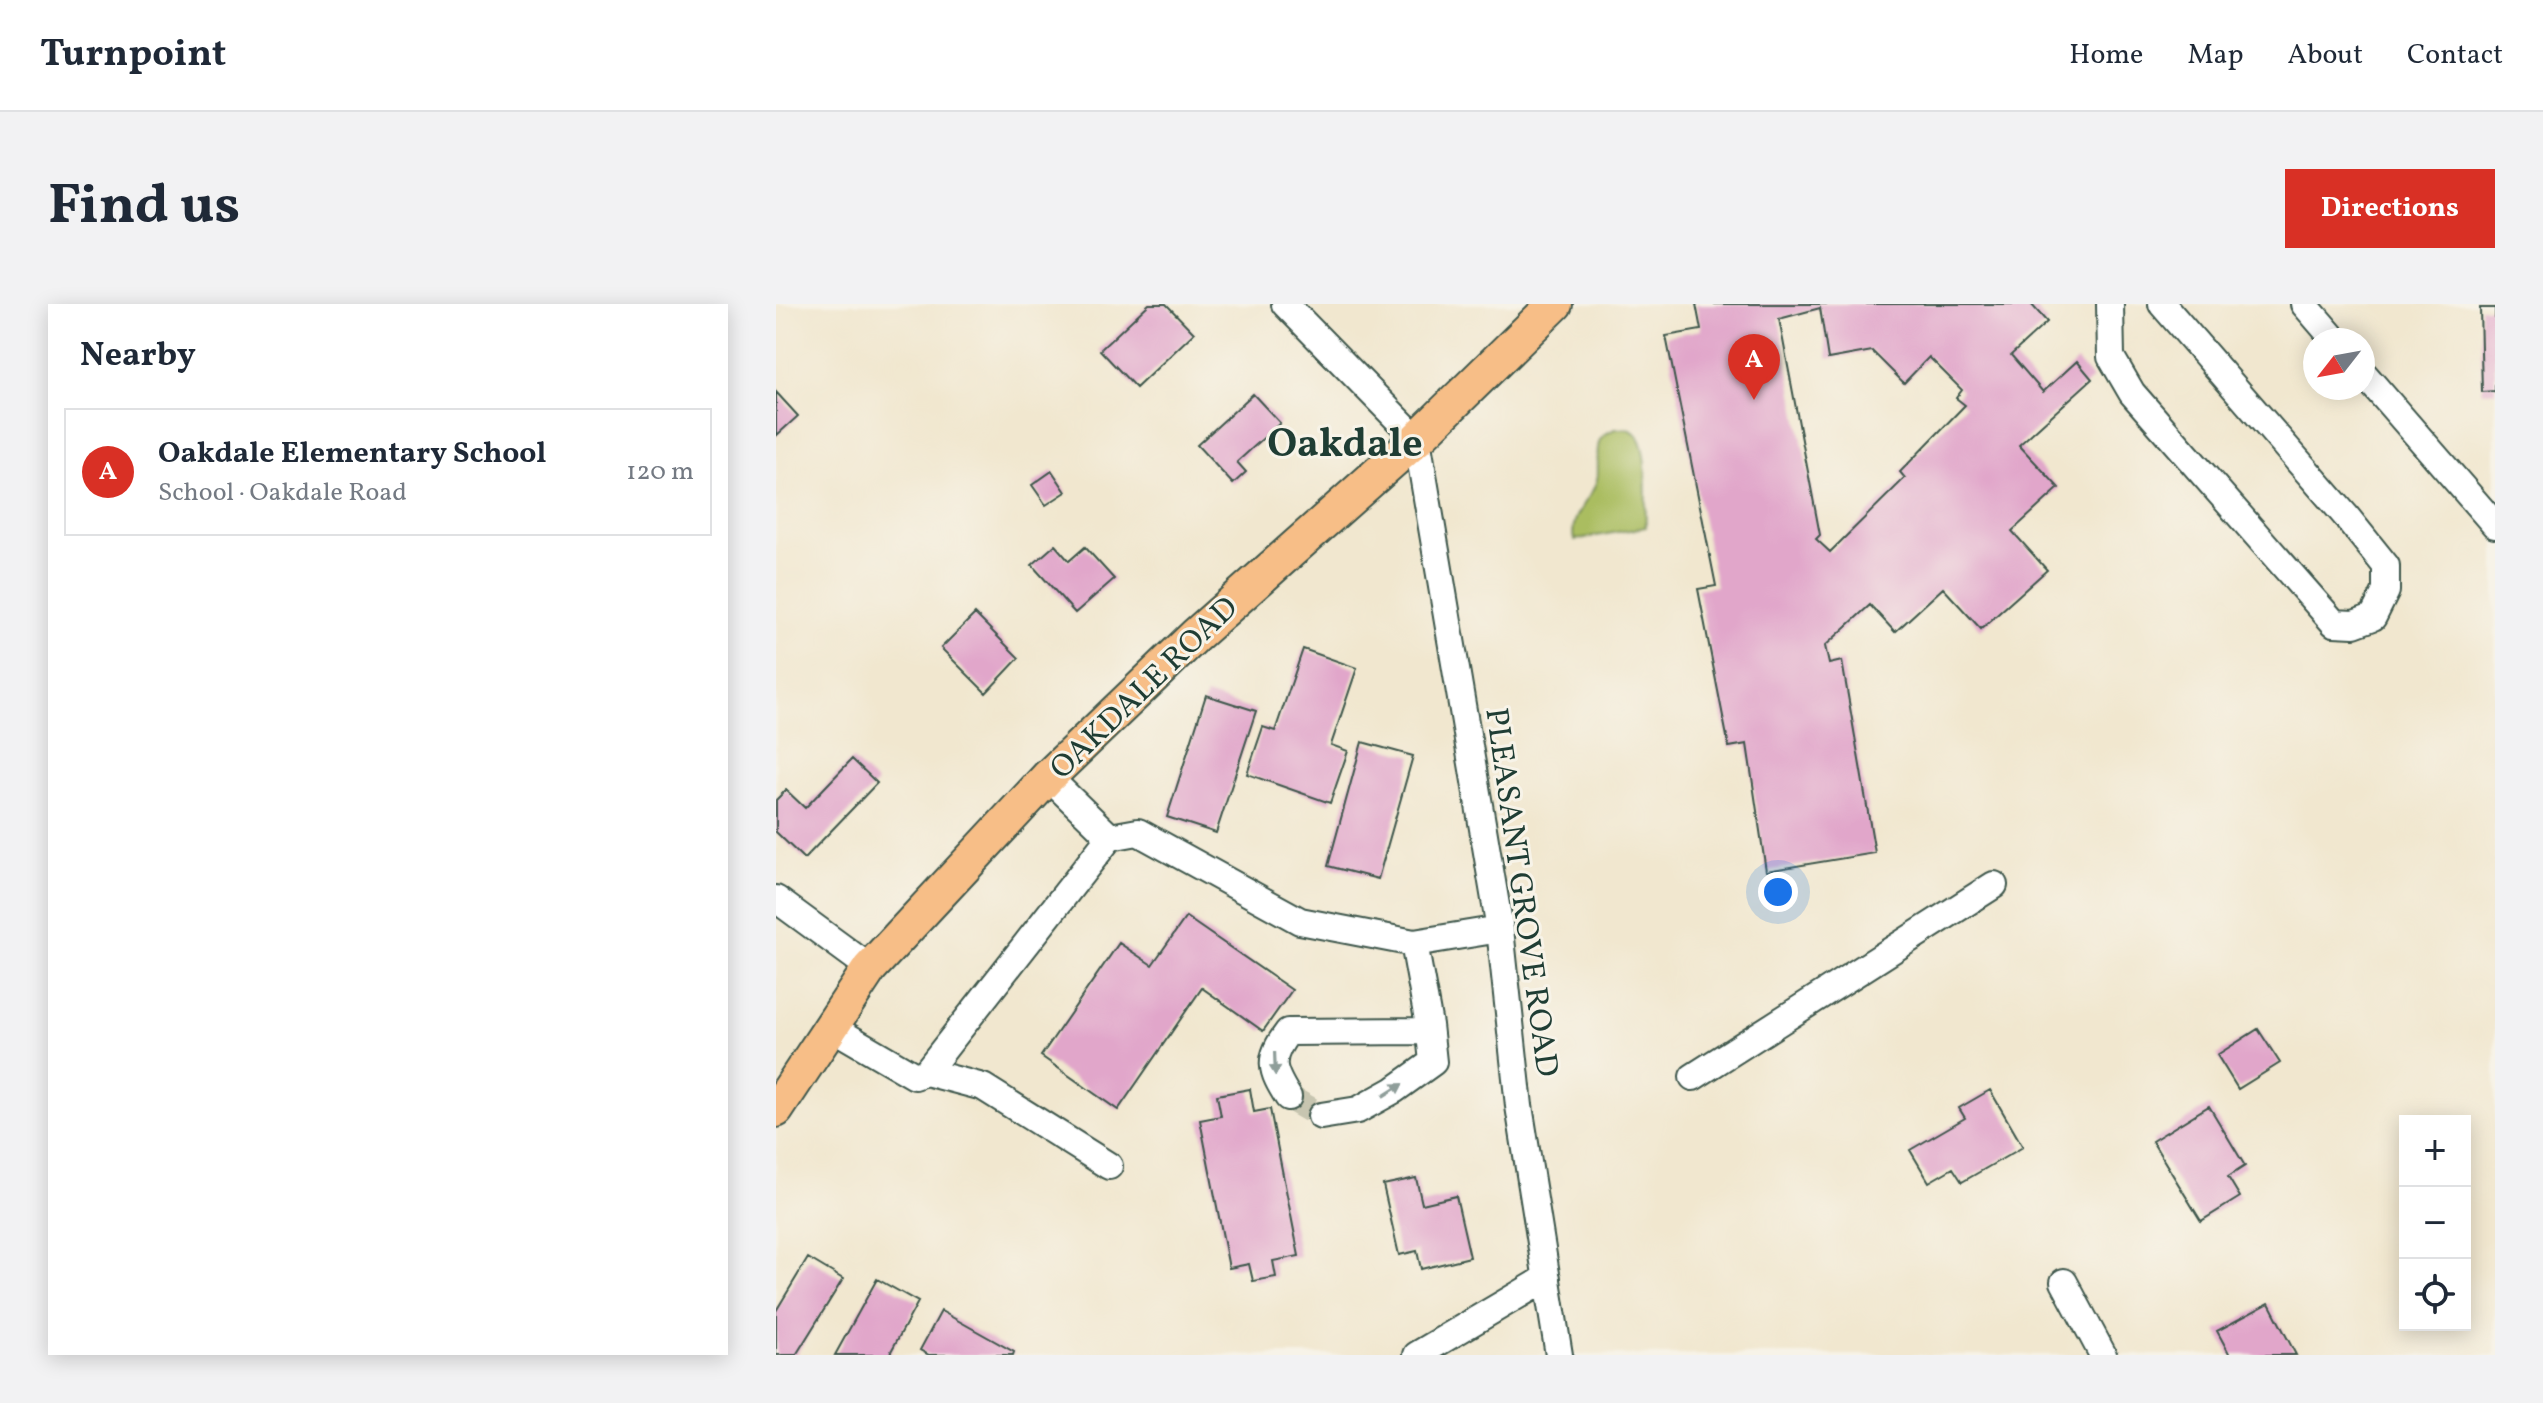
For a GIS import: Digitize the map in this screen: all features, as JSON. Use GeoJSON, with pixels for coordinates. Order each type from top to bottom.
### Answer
{"type":"FeatureCollection","features":[{"type":"Feature","properties":{"kind":"main road","name":"OAKDALE ROAD"},"geometry":{"type":"LineString","coordinates":[[776,1110],[870,968],[1048,777],[1196,635],[1417,439],[1555,304]]}},
{"type":"Feature","properties":{"kind":"street"},"geometry":{"type":"LineString","coordinates":[[1285,304],[1417,439]]}},
{"type":"Feature","properties":{"kind":"street"},"geometry":{"type":"LineString","coordinates":[[2110,304],[2111,357],[2132,393],[2334,623],[2354,624],[2373,617],[2386,591],[2386,566],[2162,304]]}},
{"type":"Feature","properties":{"kind":"street"},"geometry":{"type":"LineString","coordinates":[[2304,304],[2325,328]]}},
{"type":"Feature","properties":{"kind":"street"},"geometry":{"type":"LineString","coordinates":[[2375,387],[2495,525]]}},
{"type":"Feature","properties":{"kind":"street","name":"PLEASANT GROVE ROAD"},"geometry":{"type":"LineString","coordinates":[[1417,439],[1500,929],[1519,1106],[1559,1355]]}},
{"type":"Feature","properties":{"kind":"street"},"geometry":{"type":"LineString","coordinates":[[1048,777],[1110,837]]}},
{"type":"Feature","properties":{"kind":"street"},"geometry":{"type":"LineString","coordinates":[[831,1027],[915,1076],[926,1072],[1110,837],[1138,832],[1300,921],[1414,943],[1500,929]]}},
{"type":"Feature","properties":{"kind":"street"},"geometry":{"type":"LineString","coordinates":[[1693,1077],[1994,885]]}},
{"type":"Feature","properties":{"kind":"street"},"geometry":{"type":"LineString","coordinates":[[776,899],[870,968]]}},
{"type":"Feature","properties":{"kind":"street"},"geometry":{"type":"LineString","coordinates":[[1321,1116],[1358,1110],[1394,1090],[1433,1062],[1414,943]]}},
{"type":"Feature","properties":{"kind":"street"},"geometry":{"type":"LineString","coordinates":[[1288,1097],[1274,1075],[1275,1048],[1288,1032],[1419,1031],[1429,1025]]}},
{"type":"Feature","properties":{"kind":"street"},"geometry":{"type":"LineString","coordinates":[[926,1072],[983,1087],[1109,1166]]}},
{"type":"Feature","properties":{"kind":"street"},"geometry":{"type":"LineString","coordinates":[[1417,1355],[1547,1278]]}},
{"type":"Feature","properties":{"kind":"street"},"geometry":{"type":"LineString","coordinates":[[2064,1282],[2103,1355]]}},
{"type":"Feature","properties":{"kind":"green space"},"geometry":{"type":"Polygon","coordinates":[[[1615,429],[1634,432],[1643,449],[1646,527],[1574,540],[1574,524],[1597,478],[1600,440],[1615,429]]]}},
{"type":"Feature","properties":{"kind":"building"},"geometry":{"type":"Polygon","coordinates":[[[1149,304],[1166,304],[1194,333],[1136,388],[1100,350],[1149,304]]]}},
{"type":"Feature","properties":{"kind":"building"},"geometry":{"type":"Polygon","coordinates":[[[1696,304],[2031,304],[2047,322],[2011,355],[2043,392],[2077,361],[2092,379],[2019,445],[2059,488],[2012,531],[2047,570],[1981,629],[1943,588],[1895,632],[1870,605],[1825,646],[1829,664],[1842,661],[1875,853],[1766,871],[1747,744],[1729,747],[1698,589],[1716,586],[1666,336],[1701,330],[1696,304]],[[1820,308],[1779,319],[1820,535],[1816,539],[1830,552],[1905,478],[1900,472],[1965,405],[1956,398],[1962,390],[1929,357],[1904,383],[1872,351],[1828,359],[1820,308]]]}},
{"type":"Feature","properties":{"kind":"building"},"geometry":{"type":"Polygon","coordinates":[[[2480,308],[2495,308],[2495,391],[2482,392],[2480,308]]]}},
{"type":"Feature","properties":{"kind":"building"},"geometry":{"type":"Polygon","coordinates":[[[776,392],[798,416],[776,436],[776,392]]]}},
{"type":"Feature","properties":{"kind":"building"},"geometry":{"type":"Polygon","coordinates":[[[1253,394],[1280,423],[1237,462],[1246,472],[1233,484],[1197,445],[1253,394]]]}},
{"type":"Feature","properties":{"kind":"building"},"geometry":{"type":"Polygon","coordinates":[[[1052,471],[1066,492],[1046,505],[1032,485],[1052,471]]]}},
{"type":"Feature","properties":{"kind":"building"},"geometry":{"type":"Polygon","coordinates":[[[1055,545],[1069,561],[1085,547],[1114,579],[1075,613],[1032,565],[1055,545]]]}},
{"type":"Feature","properties":{"kind":"building"},"geometry":{"type":"Polygon","coordinates":[[[975,614],[1019,658],[986,693],[941,648],[975,614]]]}},
{"type":"Feature","properties":{"kind":"building"},"geometry":{"type":"Polygon","coordinates":[[[1303,649],[1357,668],[1331,745],[1348,751],[1330,803],[1247,774],[1263,727],[1275,731],[1303,649]]]}},
{"type":"Feature","properties":{"kind":"building"},"geometry":{"type":"Polygon","coordinates":[[[1206,695],[1256,711],[1216,833],[1167,817],[1206,695]]]}},
{"type":"Feature","properties":{"kind":"building"},"geometry":{"type":"Polygon","coordinates":[[[1362,742],[1413,756],[1378,879],[1328,866],[1362,742]]]}},
{"type":"Feature","properties":{"kind":"building"},"geometry":{"type":"Polygon","coordinates":[[[852,759],[877,783],[804,859],[776,832],[776,800],[786,790],[805,808],[852,759]]]}},
{"type":"Feature","properties":{"kind":"building"},"geometry":{"type":"Polygon","coordinates":[[[1186,917],[1292,990],[1263,1031],[1202,988],[1118,1110],[1041,1056],[1119,943],[1152,965],[1186,917]]]}},
{"type":"Feature","properties":{"kind":"building"},"geometry":{"type":"Polygon","coordinates":[[[2258,1029],[2280,1063],[2238,1089],[2217,1055],[2258,1029]]]}},
{"type":"Feature","properties":{"kind":"building"},"geometry":{"type":"Polygon","coordinates":[[[1250,1089],[1254,1112],[1270,1109],[1299,1256],[1273,1261],[1276,1277],[1253,1281],[1249,1264],[1229,1268],[1200,1120],[1221,1116],[1217,1095],[1250,1089]]]}},
{"type":"Feature","properties":{"kind":"building"},"geometry":{"type":"Polygon","coordinates":[[[1990,1090],[2023,1147],[1962,1182],[1953,1168],[1929,1182],[1910,1150],[1965,1118],[1959,1108],[1990,1090]]]}},
{"type":"Feature","properties":{"kind":"building"},"geometry":{"type":"Polygon","coordinates":[[[2209,1106],[2245,1166],[2228,1177],[2240,1197],[2201,1221],[2152,1141],[2209,1106]]]}},
{"type":"Feature","properties":{"kind":"building"},"geometry":{"type":"Polygon","coordinates":[[[1416,1178],[1422,1204],[1456,1196],[1470,1257],[1421,1269],[1417,1251],[1399,1255],[1383,1185],[1416,1178]]]}},
{"type":"Feature","properties":{"kind":"building"},"geometry":{"type":"Polygon","coordinates":[[[808,1258],[843,1279],[796,1355],[776,1355],[776,1311],[808,1258]]]}},
{"type":"Feature","properties":{"kind":"building"},"geometry":{"type":"Polygon","coordinates":[[[877,1279],[918,1302],[889,1355],[835,1355],[877,1279]]]}},
{"type":"Feature","properties":{"kind":"building"},"geometry":{"type":"Polygon","coordinates":[[[2269,1303],[2296,1355],[2230,1355],[2217,1331],[2269,1303]]]}},
{"type":"Feature","properties":{"kind":"building"},"geometry":{"type":"Polygon","coordinates":[[[941,1311],[1014,1352],[1013,1355],[929,1355],[920,1350],[941,1311]]]}},
{"type":"Feature","properties":{"kind":"tunnel"},"geometry":{"type":"LineString","coordinates":[[1288,1097],[1321,1116]]}},
{"type":"Feature","properties":{"kind":"place","name":"Oakdale Elementary School"},"geometry":{"type":"Point","coordinates":[1754,400]}},
{"type":"Feature","properties":{"kind":"district","name":"Oakdale"},"geometry":{"type":"Point","coordinates":[1345,442]}}]}
